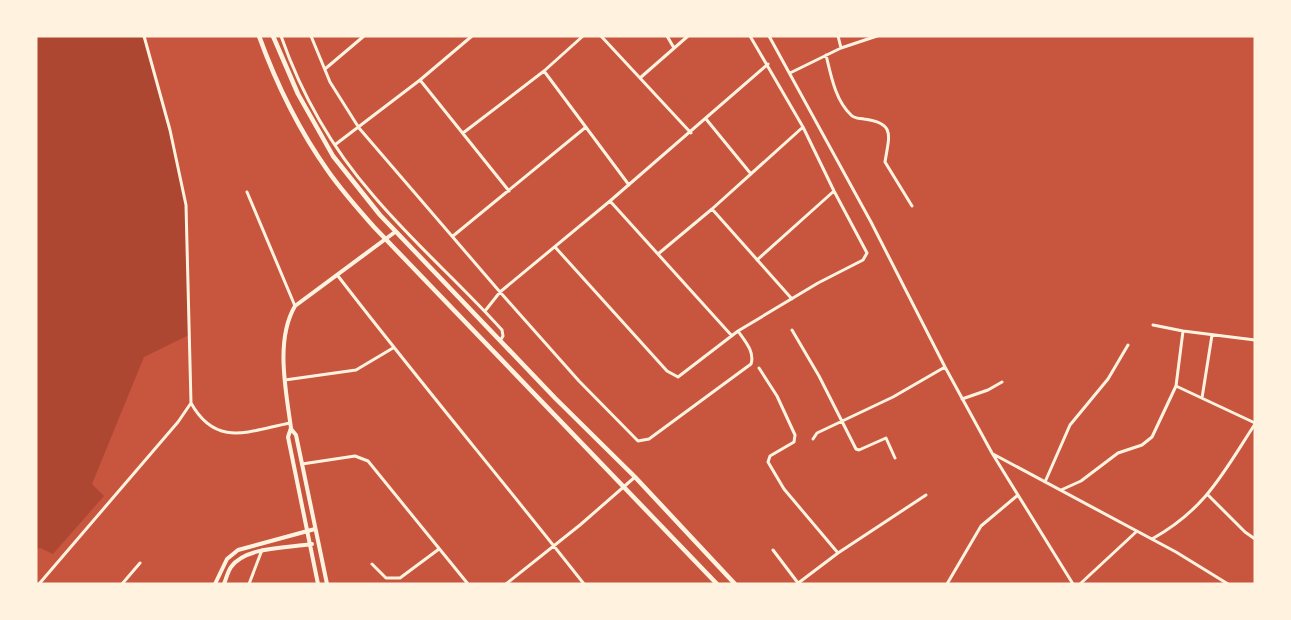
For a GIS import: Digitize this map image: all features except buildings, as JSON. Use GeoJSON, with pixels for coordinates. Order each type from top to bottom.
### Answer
{"type":"FeatureCollection","features":[{"type":"Feature","properties":{"kind":"main road"},"geometry":{"type":"LineString","coordinates":[[259,36],[294,115],[316,154],[336,182],[385,238],[717,584]]}},
{"type":"Feature","properties":{"kind":"main road"},"geometry":{"type":"LineString","coordinates":[[273,36],[297,94],[333,156],[366,198],[395,232],[635,477],[735,584]]}},
{"type":"Feature","properties":{"kind":"main road"},"geometry":{"type":"LineString","coordinates":[[318,584],[288,437],[290,426],[283,361],[285,342],[295,306],[395,232]]}},
{"type":"Feature","properties":{"kind":"main road"},"geometry":{"type":"LineString","coordinates":[[290,426],[296,435],[327,584]]}},
{"type":"Feature","properties":{"kind":"main road"},"geometry":{"type":"LineString","coordinates":[[215,584],[227,559],[238,550],[315,530]]}},
{"type":"Feature","properties":{"kind":"main road"},"geometry":{"type":"LineString","coordinates":[[224,584],[231,567],[241,558],[262,550],[318,543]]}},
{"type":"Feature","properties":{"kind":"street"},"geometry":{"type":"LineString","coordinates":[[144,36],[170,130],[186,205],[191,403],[201,419],[225,433],[290,426]]}},
{"type":"Feature","properties":{"kind":"street"},"geometry":{"type":"LineString","coordinates":[[281,36],[292,67],[303,88],[336,144],[371,194],[485,311],[501,330],[503,336],[500,341]]}},
{"type":"Feature","properties":{"kind":"street"},"geometry":{"type":"LineString","coordinates":[[311,36],[330,82],[359,128],[579,381],[638,441],[649,439],[751,364],[753,360],[751,351],[738,331]]}},
{"type":"Feature","properties":{"kind":"street"},"geometry":{"type":"LineString","coordinates":[[325,69],[364,36]]}},
{"type":"Feature","properties":{"kind":"street"},"geometry":{"type":"LineString","coordinates":[[336,144],[420,80],[472,36]]}},
{"type":"Feature","properties":{"kind":"street"},"geometry":{"type":"LineString","coordinates":[[463,133],[544,71],[584,36]]}},
{"type":"Feature","properties":{"kind":"street"},"geometry":{"type":"LineString","coordinates":[[601,36],[691,133]]}},
{"type":"Feature","properties":{"kind":"street"},"geometry":{"type":"LineString","coordinates":[[667,36],[674,48]]}},
{"type":"Feature","properties":{"kind":"street"},"geometry":{"type":"LineString","coordinates":[[640,78],[688,36]]}},
{"type":"Feature","properties":{"kind":"street"},"geometry":{"type":"LineString","coordinates":[[555,247],[673,375],[678,377],[685,374],[738,331],[866,256],[865,248],[803,127],[750,36]]}},
{"type":"Feature","properties":{"kind":"street"},"geometry":{"type":"LineString","coordinates":[[769,36],[871,222],[962,399],[992,453],[1073,584]]}},
{"type":"Feature","properties":{"kind":"street"},"geometry":{"type":"LineString","coordinates":[[838,36],[841,48]]}},
{"type":"Feature","properties":{"kind":"street"},"geometry":{"type":"LineString","coordinates":[[790,73],[841,48],[877,36]]}},
{"type":"Feature","properties":{"kind":"street"},"geometry":{"type":"LineString","coordinates":[[826,55],[832,82],[850,114],[854,118],[880,121],[887,127],[889,134],[885,162],[912,206]]}},
{"type":"Feature","properties":{"kind":"street"},"geometry":{"type":"LineString","coordinates":[[485,311],[500,292],[691,133],[768,64]]}},
{"type":"Feature","properties":{"kind":"street"},"geometry":{"type":"LineString","coordinates":[[544,71],[629,185]]}},
{"type":"Feature","properties":{"kind":"street"},"geometry":{"type":"LineString","coordinates":[[420,80],[509,191]]}},
{"type":"Feature","properties":{"kind":"street"},"geometry":{"type":"LineString","coordinates":[[706,119],[751,174]]}},
{"type":"Feature","properties":{"kind":"street"},"geometry":{"type":"LineString","coordinates":[[453,236],[586,127]]}},
{"type":"Feature","properties":{"kind":"street"},"geometry":{"type":"LineString","coordinates":[[657,254],[712,209],[803,127]]}},
{"type":"Feature","properties":{"kind":"street"},"geometry":{"type":"LineString","coordinates":[[757,260],[834,191]]}},
{"type":"Feature","properties":{"kind":"street"},"geometry":{"type":"LineString","coordinates":[[247,192],[295,306]]}},
{"type":"Feature","properties":{"kind":"street"},"geometry":{"type":"LineString","coordinates":[[610,201],[732,336]]}},
{"type":"Feature","properties":{"kind":"street"},"geometry":{"type":"LineString","coordinates":[[712,209],[792,299]]}},
{"type":"Feature","properties":{"kind":"street"},"geometry":{"type":"LineString","coordinates":[[338,276],[393,348],[508,486],[584,584]]}},
{"type":"Feature","properties":{"kind":"street"},"geometry":{"type":"LineString","coordinates":[[1153,325],[1255,340]]}},
{"type":"Feature","properties":{"kind":"street"},"geometry":{"type":"LineString","coordinates":[[792,330],[843,421],[854,447],[859,450],[886,438],[895,458]]}},
{"type":"Feature","properties":{"kind":"street"},"geometry":{"type":"LineString","coordinates":[[1061,490],[1081,481],[1118,453],[1142,445],[1152,437],[1176,386],[1183,331]]}},
{"type":"Feature","properties":{"kind":"street"},"geometry":{"type":"LineString","coordinates":[[1202,399],[1212,335]]}},
{"type":"Feature","properties":{"kind":"street"},"geometry":{"type":"LineString","coordinates":[[1045,482],[1070,425],[1108,379],[1128,345]]}},
{"type":"Feature","properties":{"kind":"street"},"geometry":{"type":"LineString","coordinates":[[284,380],[356,370],[393,348]]}},
{"type":"Feature","properties":{"kind":"street"},"geometry":{"type":"LineString","coordinates":[[813,439],[817,434],[893,397],[945,367]]}},
{"type":"Feature","properties":{"kind":"street"},"geometry":{"type":"LineString","coordinates":[[759,368],[777,396],[795,435],[794,442],[770,456],[768,462],[784,489],[838,553]]}},
{"type":"Feature","properties":{"kind":"street"},"geometry":{"type":"LineString","coordinates":[[962,399],[988,390],[1002,382]]}},
{"type":"Feature","properties":{"kind":"street"},"geometry":{"type":"LineString","coordinates":[[1152,539],[1197,508],[1237,455],[1255,424],[1176,386]]}},
{"type":"Feature","properties":{"kind":"street"},"geometry":{"type":"LineString","coordinates":[[39,584],[178,422],[191,403]]}},
{"type":"Feature","properties":{"kind":"street"},"geometry":{"type":"LineString","coordinates":[[992,453],[1152,539],[1228,584]]}},
{"type":"Feature","properties":{"kind":"street"},"geometry":{"type":"LineString","coordinates":[[301,464],[355,456],[364,458],[468,584]]}},
{"type":"Feature","properties":{"kind":"street"},"geometry":{"type":"LineString","coordinates":[[506,584],[635,477]]}},
{"type":"Feature","properties":{"kind":"street"},"geometry":{"type":"LineString","coordinates":[[773,550],[797,584],[838,553],[926,495]]}},
{"type":"Feature","properties":{"kind":"street"},"geometry":{"type":"LineString","coordinates":[[947,584],[981,526],[1018,495]]}},
{"type":"Feature","properties":{"kind":"street"},"geometry":{"type":"LineString","coordinates":[[1208,495],[1245,532],[1255,538]]}},
{"type":"Feature","properties":{"kind":"street"},"geometry":{"type":"LineString","coordinates":[[1080,584],[1136,532]]}},
{"type":"Feature","properties":{"kind":"street"},"geometry":{"type":"LineString","coordinates":[[372,564],[386,578],[396,579],[439,549]]}},
{"type":"Feature","properties":{"kind":"street"},"geometry":{"type":"LineString","coordinates":[[249,584],[262,550]]}},
{"type":"Feature","properties":{"kind":"street"},"geometry":{"type":"LineString","coordinates":[[122,584],[140,563]]}},
{"type":"Feature","properties":{"kind":"shaded area"},"geometry":{"type":"Polygon","coordinates":[[[36,36],[142,36],[154,67],[186,205],[189,335],[144,357],[92,484],[104,496],[53,554],[40,548],[36,549],[36,36]]]}}]}
